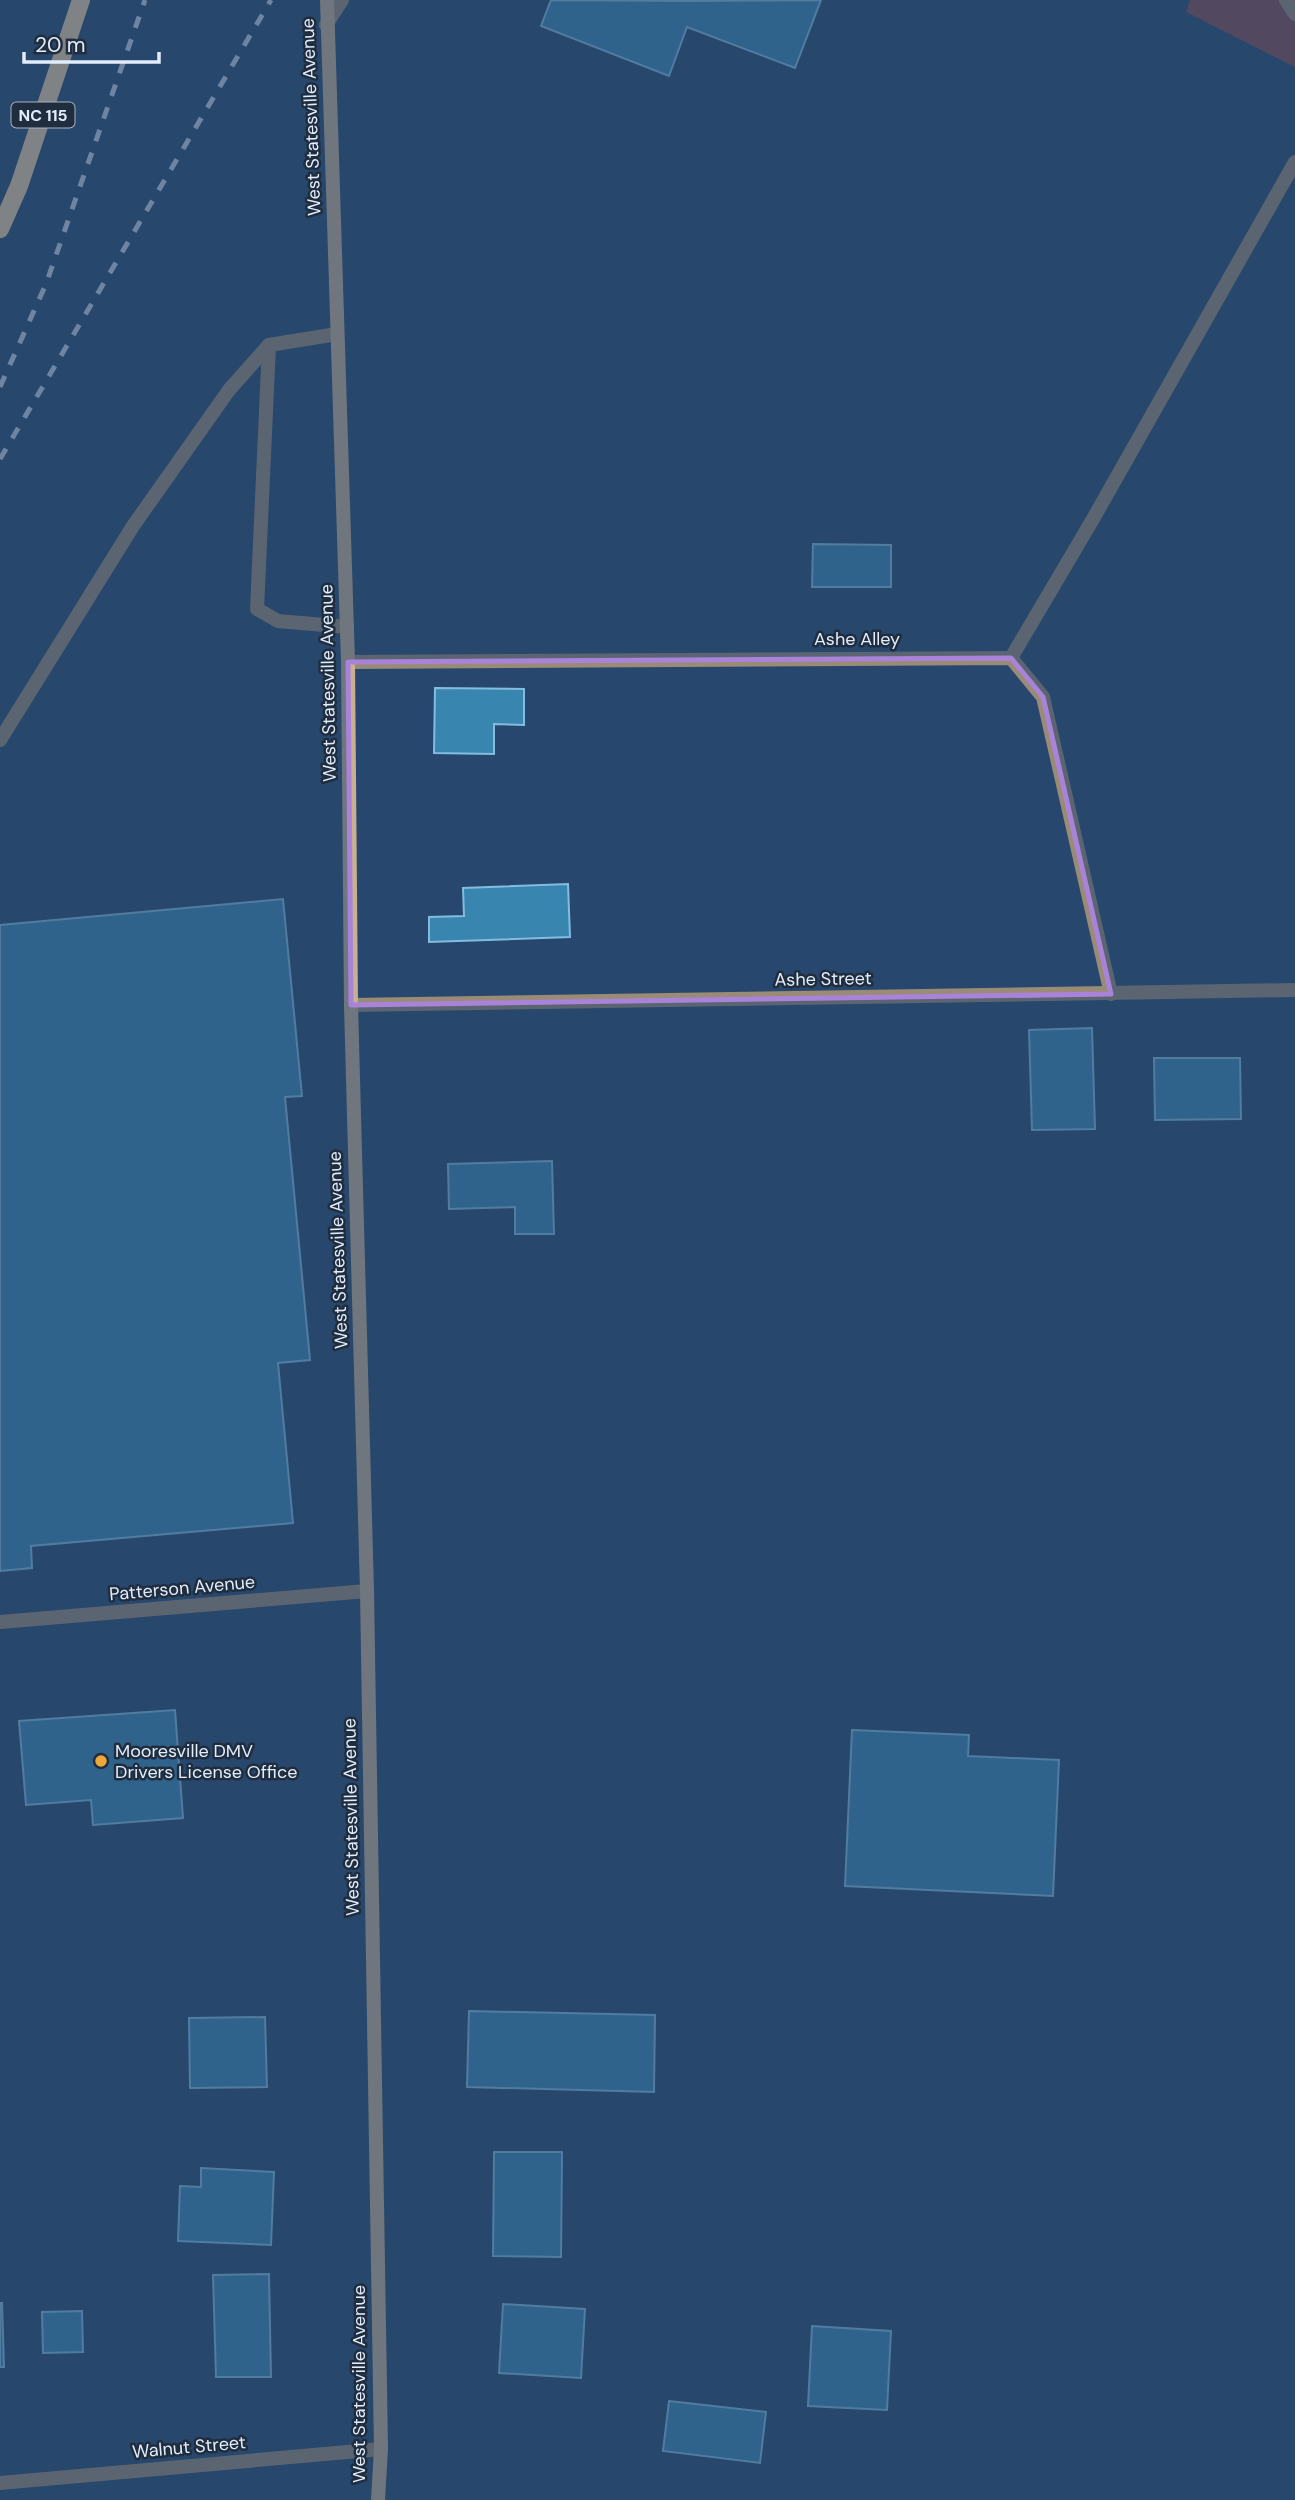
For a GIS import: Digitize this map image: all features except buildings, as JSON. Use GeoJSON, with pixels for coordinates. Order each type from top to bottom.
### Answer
{"type":"FeatureCollection","features":[{"type":"Feature","properties":{"kind":"main road","name":"NC 115"},"geometry":{"type":"LineString","coordinates":[[0,229],[19,186],[81,0]]}},
{"type":"Feature","properties":{"kind":"street","name":"West Statesville Avenue"},"geometry":{"type":"LineString","coordinates":[[327,0],[348,662],[351,1004],[367,1591],[381,2449],[378,2500]]}},
{"type":"Feature","properties":{"kind":"street"},"geometry":{"type":"LineString","coordinates":[[326,25],[342,0]]}},
{"type":"Feature","properties":{"kind":"street"},"geometry":{"type":"LineString","coordinates":[[1286,0],[1295,14]]}},
{"type":"Feature","properties":{"kind":"street"},"geometry":{"type":"LineString","coordinates":[[1111,994],[1043,697],[1011,658],[1295,162]]}},
{"type":"Feature","properties":{"kind":"street"},"geometry":{"type":"LineString","coordinates":[[0,740],[133,526],[229,390],[270,345],[337,334]]}},
{"type":"Feature","properties":{"kind":"street"},"geometry":{"type":"LineString","coordinates":[[270,345],[257,609],[278,621],[347,628]]}},
{"type":"Feature","properties":{"kind":"street","name":"Ashe Alley"},"geometry":{"type":"LineString","coordinates":[[348,662],[1011,658]]}},
{"type":"Feature","properties":{"kind":"street","name":"Ashe Street"},"geometry":{"type":"LineString","coordinates":[[351,1004],[1295,990]]}},
{"type":"Feature","properties":{"kind":"street","name":"Patterson Avenue"},"geometry":{"type":"LineString","coordinates":[[0,1622],[367,1591]]}},
{"type":"Feature","properties":{"kind":"street","name":"Walnut Street"},"geometry":{"type":"LineString","coordinates":[[0,2483],[381,2449]]}},
{"type":"Feature","properties":{"kind":"highlighted area"},"geometry":{"type":"Polygon","coordinates":[[[1011,658],[1043,697],[1111,994],[351,1005],[348,662],[1011,658]]]}},
{"type":"Feature","properties":{"kind":"shaded area"},"geometry":{"type":"Polygon","coordinates":[[[1190,0],[1295,0],[1295,67],[1186,12],[1190,0]]]}},
{"type":"Feature","properties":{"kind":"railway"},"geometry":{"type":"LineString","coordinates":[[0,387],[46,284],[145,0]]}},
{"type":"Feature","properties":{"kind":"railway"},"geometry":{"type":"LineString","coordinates":[[0,459],[271,0]]}},
{"type":"Feature","properties":{"kind":"place","name":"Mooresville DMV Drivers License Office"},"geometry":{"type":"Point","coordinates":[101,1761]}}]}
